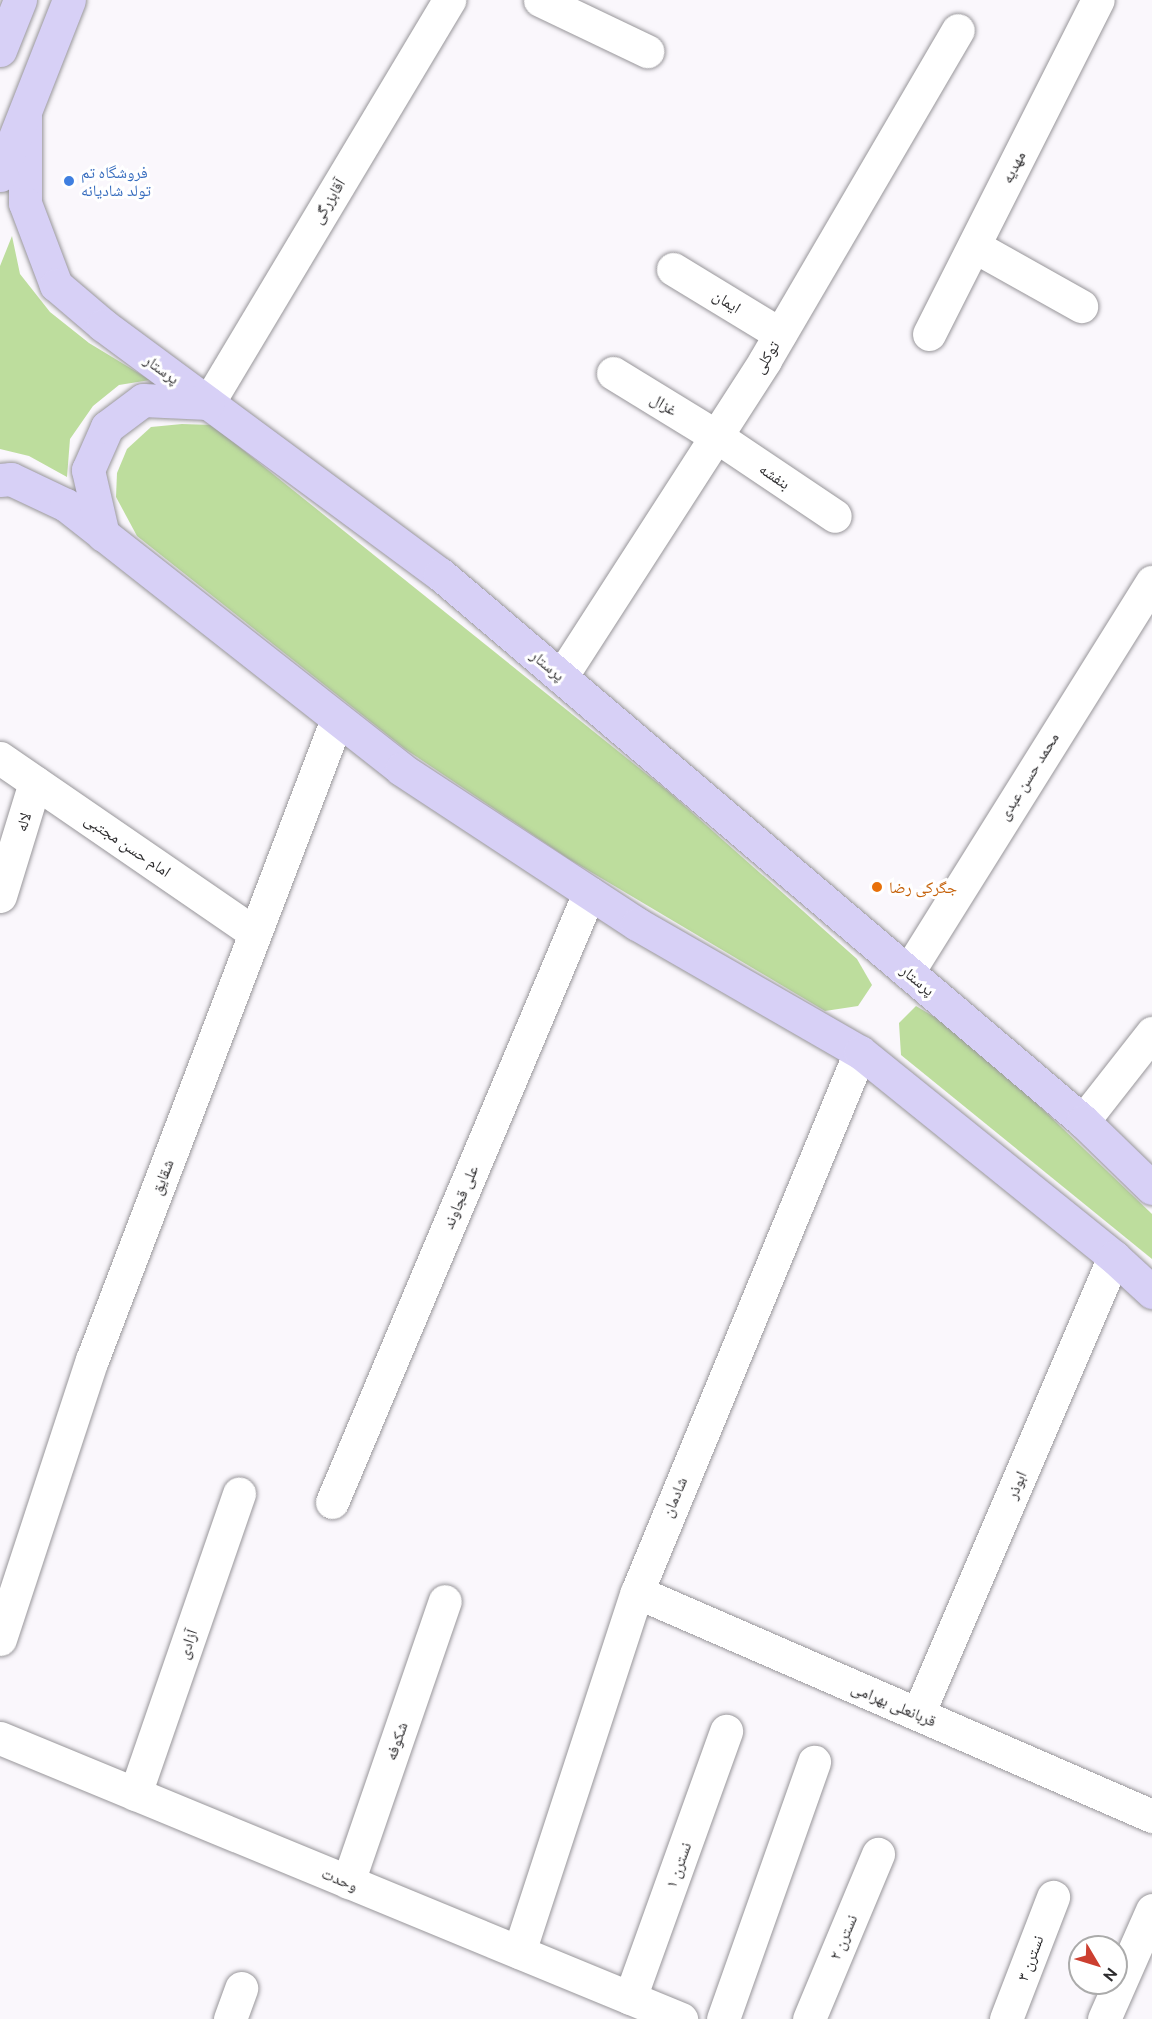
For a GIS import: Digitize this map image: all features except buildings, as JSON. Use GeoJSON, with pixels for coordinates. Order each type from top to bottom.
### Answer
{"type":"FeatureCollection","features":[{"type":"Feature","properties":{"kind":"main road"},"geometry":{"type":"LineString","coordinates":[[0,50],[20,0]]}},
{"type":"Feature","properties":{"kind":"main road"},"geometry":{"type":"LineString","coordinates":[[0,175],[69,0]]}},
{"type":"Feature","properties":{"kind":"main road","name":"پرستار"},"geometry":{"type":"LineString","coordinates":[[25,113],[25,203],[56,285],[103,325],[440,574],[1083,1121],[1152,1188]]}},
{"type":"Feature","properties":{"kind":"main road"},"geometry":{"type":"LineString","coordinates":[[103,535],[88,470],[107,427],[143,400],[208,403]]}},
{"type":"Feature","properties":{"kind":"main road"},"geometry":{"type":"LineString","coordinates":[[0,480],[11,479],[66,505],[401,769],[589,893],[860,1052],[1114,1257],[1152,1292]]}},
{"type":"Feature","properties":{"kind":"street","name":"آقابزرگی"},"geometry":{"type":"LineString","coordinates":[[208,403],[449,0]]}},
{"type":"Feature","properties":{"kind":"street"},"geometry":{"type":"LineString","coordinates":[[540,0],[647,51]]}},
{"type":"Feature","properties":{"kind":"street","name":"مهدیه"},"geometry":{"type":"LineString","coordinates":[[929,334],[1098,0]]}},
{"type":"Feature","properties":{"kind":"street","name":"توکلی"},"geometry":{"type":"LineString","coordinates":[[561,676],[780,334],[958,30]]}},
{"type":"Feature","properties":{"kind":"street"},"geometry":{"type":"LineString","coordinates":[[974,246],[1082,306]]}},
{"type":"Feature","properties":{"kind":"street","name":"ایمان"},"geometry":{"type":"LineString","coordinates":[[674,269],[780,334]]}},
{"type":"Feature","properties":{"kind":"street","name":"غزال"},"geometry":{"type":"LineString","coordinates":[[613,373],[716,435]]}},
{"type":"Feature","properties":{"kind":"street","name":"بنفشه"},"geometry":{"type":"LineString","coordinates":[[716,435],[835,516]]}},
{"type":"Feature","properties":{"kind":"street","name":"محمد حسن عبدی"},"geometry":{"type":"LineString","coordinates":[[908,972],[1152,582]]}},
{"type":"Feature","properties":{"kind":"street","name":"شقایق"},"geometry":{"type":"LineString","coordinates":[[0,1639],[92,1360],[337,719]]}},
{"type":"Feature","properties":{"kind":"street","name":"امام حسن مجتبی"},"geometry":{"type":"LineString","coordinates":[[0,758],[255,933]]}},
{"type":"Feature","properties":{"kind":"street","name":"لاله"},"geometry":{"type":"LineString","coordinates":[[0,896],[35,782]]}},
{"type":"Feature","properties":{"kind":"street","name":"علی قجاوند"},"geometry":{"type":"LineString","coordinates":[[332,1502],[589,893]]}},
{"type":"Feature","properties":{"kind":"street"},"geometry":{"type":"LineString","coordinates":[[1083,1121],[1152,1033]]}},
{"type":"Feature","properties":{"kind":"street","name":"شادمان"},"geometry":{"type":"LineString","coordinates":[[519,1952],[636,1592],[860,1052]]}},
{"type":"Feature","properties":{"kind":"street","name":"ابوذر"},"geometry":{"type":"LineString","coordinates":[[918,1714],[1114,1257]]}},
{"type":"Feature","properties":{"kind":"street","name":"آزادی"},"geometry":{"type":"LineString","coordinates":[[135,1794],[238,1493]]}},
{"type":"Feature","properties":{"kind":"street","name":"قربانعلی بهرامی"},"geometry":{"type":"LineString","coordinates":[[636,1592],[1152,1816]]}},
{"type":"Feature","properties":{"kind":"street","name":"شکوفه"},"geometry":{"type":"LineString","coordinates":[[348,1882],[445,1601]]}},
{"type":"Feature","properties":{"kind":"street","name":"نسترن ۱"},"geometry":{"type":"LineString","coordinates":[[630,1998],[726,1731]]}},
{"type":"Feature","properties":{"kind":"street","name":"وحدت"},"geometry":{"type":"LineString","coordinates":[[0,1738],[681,2019]]}},
{"type":"Feature","properties":{"kind":"street"},"geometry":{"type":"LineString","coordinates":[[723,2019],[814,1762]]}},
{"type":"Feature","properties":{"kind":"street","name":"نسترن ۲"},"geometry":{"type":"LineString","coordinates":[[809,2019],[878,1854]]}},
{"type":"Feature","properties":{"kind":"street","name":"نسترن ۳"},"geometry":{"type":"LineString","coordinates":[[1006,2019],[1053,1897]]}},
{"type":"Feature","properties":{"kind":"street"},"geometry":{"type":"LineString","coordinates":[[1104,2019],[1152,1910]]}},
{"type":"Feature","properties":{"kind":"street"},"geometry":{"type":"LineString","coordinates":[[230,2019],[242,1988]]}},
{"type":"Feature","properties":{"kind":"green space"},"geometry":{"type":"Polygon","coordinates":[[[12,236],[20,274],[50,312],[89,343],[150,380],[119,385],[93,406],[70,439],[67,477],[29,456],[0,449],[0,266],[12,236]]]}},
{"type":"Feature","properties":{"kind":"green space"},"geometry":{"type":"Polygon","coordinates":[[[182,424],[212,425],[669,792],[857,959],[872,985],[858,1006],[825,1011],[569,859],[405,749],[137,536],[116,497],[117,473],[127,449],[151,427],[182,424]]]}},
{"type":"Feature","properties":{"kind":"green space"},"geometry":{"type":"Polygon","coordinates":[[[916,1006],[953,1028],[1010,1078],[1152,1214],[1152,1259],[901,1055],[899,1023],[916,1006]]]}},
{"type":"Feature","properties":{"kind":"place","name":"فروشگاه تم تولد شادیانه"},"geometry":{"type":"Point","coordinates":[69,181]}},
{"type":"Feature","properties":{"kind":"place","name":"جگرکی رضا"},"geometry":{"type":"Point","coordinates":[877,887]}}]}
